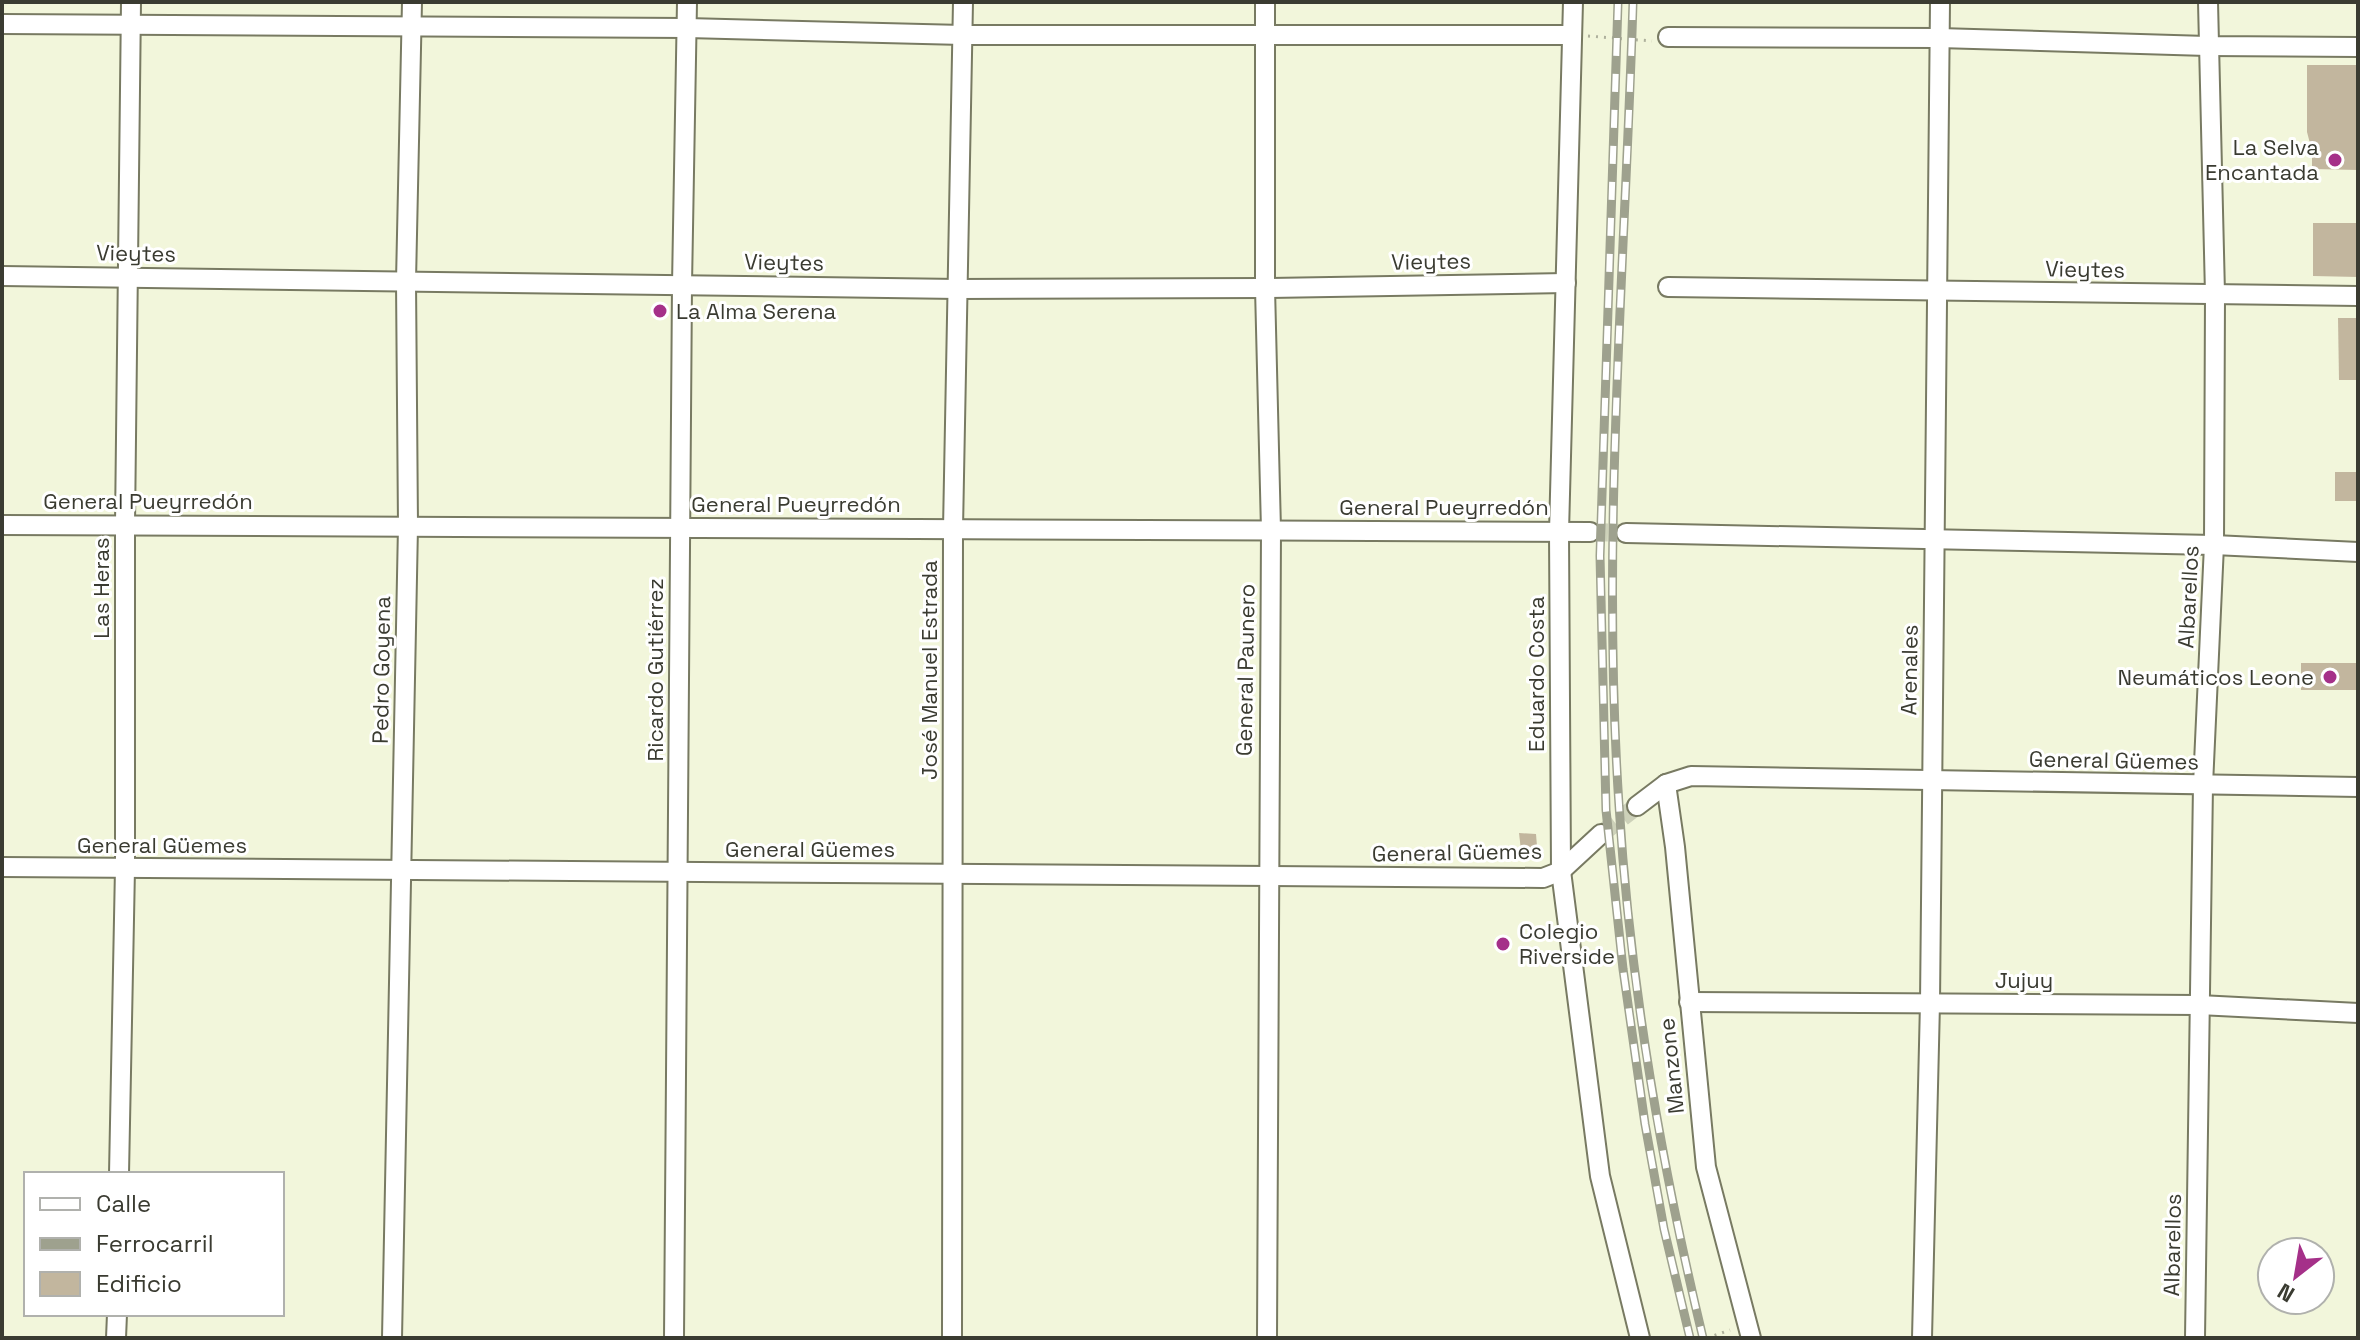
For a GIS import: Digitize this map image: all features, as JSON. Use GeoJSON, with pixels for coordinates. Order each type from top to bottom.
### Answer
{"type":"FeatureCollection","features":[{"type":"Feature","properties":{"kind":"street","name":"Las Heras"},"geometry":{"type":"LineString","coordinates":[[119,1172],[125,868],[131,2]]}},
{"type":"Feature","properties":{"kind":"street","name":"Pedro Goyena"},"geometry":{"type":"LineString","coordinates":[[392,1338],[408,526],[406,281],[412,2]]}},
{"type":"Feature","properties":{"kind":"street","name":"Ricardo Gutiérrez"},"geometry":{"type":"LineString","coordinates":[[674,1338],[687,2]]}},
{"type":"Feature","properties":{"kind":"street","name":"José Manuel Estrada"},"geometry":{"type":"LineString","coordinates":[[952,1338],[953,529],[963,2]]}},
{"type":"Feature","properties":{"kind":"street","name":"General Paunero"},"geometry":{"type":"LineString","coordinates":[[1265,2],[1265,288],[1271,530],[1267,1338]]}},
{"type":"Feature","properties":{"kind":"street","name":"Eduardo Costa"},"geometry":{"type":"LineString","coordinates":[[1573,2],[1559,532],[1561,871],[1600,1176],[1640,1338]]}},
{"type":"Feature","properties":{"kind":"street","name":"Arenales"},"geometry":{"type":"LineString","coordinates":[[1922,1338],[1930,1003],[1940,2]]}},
{"type":"Feature","properties":{"kind":"street","name":"Albarellos"},"geometry":{"type":"LineString","coordinates":[[2195,1338],[2203,785],[2214,545],[2215,294],[2208,2]]}},
{"type":"Feature","properties":{"kind":"street"},"geometry":{"type":"LineString","coordinates":[[2,24],[687,28],[963,35],[1572,35]]}},
{"type":"Feature","properties":{"kind":"street"},"geometry":{"type":"LineString","coordinates":[[1668,37],[1939,38],[2358,47]]}},
{"type":"Feature","properties":{"kind":"street","name":"Vieytes"},"geometry":{"type":"LineString","coordinates":[[2,276],[958,289],[1566,283]]}},
{"type":"Feature","properties":{"kind":"street","name":"Vieytes"},"geometry":{"type":"LineString","coordinates":[[1668,287],[2358,296]]}},
{"type":"Feature","properties":{"kind":"street","name":"General Pueyrredón"},"geometry":{"type":"LineString","coordinates":[[2,525],[1590,532]]}},
{"type":"Feature","properties":{"kind":"street"},"geometry":{"type":"LineString","coordinates":[[1626,533],[2214,545],[2358,552]]}},
{"type":"Feature","properties":{"kind":"street","name":"General Güemes"},"geometry":{"type":"LineString","coordinates":[[1637,806],[1666,784],[1691,776],[2358,787]]}},
{"type":"Feature","properties":{"kind":"street","name":"Manzone"},"geometry":{"type":"LineString","coordinates":[[1666,784],[1675,847],[1706,1167],[1749,1331]]}},
{"type":"Feature","properties":{"kind":"street","name":"General Güemes"},"geometry":{"type":"LineString","coordinates":[[2,867],[1543,878],[1561,871],[1601,834]]}},
{"type":"Feature","properties":{"kind":"street","name":"Jujuy"},"geometry":{"type":"LineString","coordinates":[[1689,1002],[2199,1005],[2358,1013]]}},
{"type":"Feature","properties":{"kind":"street"},"geometry":{"type":"LineString","coordinates":[[116,1338],[117,1316]]}},
{"type":"Feature","properties":{"kind":"path"},"geometry":{"type":"LineString","coordinates":[[1572,35],[1664,42],[1668,37]]}},
{"type":"Feature","properties":{"kind":"path"},"geometry":{"type":"LineString","coordinates":[[1707,1338],[1749,1331]]}},
{"type":"Feature","properties":{"kind":"building"},"geometry":{"type":"Polygon","coordinates":[[[2307,65],[2358,65],[2358,170],[2312,169],[2312,151],[2307,132],[2307,65]]]}},
{"type":"Feature","properties":{"kind":"building"},"geometry":{"type":"Polygon","coordinates":[[[2313,223],[2358,223],[2358,277],[2313,276],[2313,223]]]}},
{"type":"Feature","properties":{"kind":"building"},"geometry":{"type":"Polygon","coordinates":[[[2338,318],[2358,318],[2358,380],[2339,380],[2338,318]]]}},
{"type":"Feature","properties":{"kind":"building"},"geometry":{"type":"Polygon","coordinates":[[[2335,472],[2358,472],[2358,501],[2335,501],[2335,472]]]}},
{"type":"Feature","properties":{"kind":"building","name":"Neumáticos Leone"},"geometry":{"type":"Polygon","coordinates":[[[2301,663],[2358,663],[2358,690],[2301,690],[2301,663]]]}},
{"type":"Feature","properties":{"kind":"building"},"geometry":{"type":"Polygon","coordinates":[[[1519,833],[1536,834],[1538,859],[1522,859],[1519,833]]]}},
{"type":"Feature","properties":{"kind":"tunnel"},"geometry":{"type":"LineString","coordinates":[[1590,532],[1626,533]]}},
{"type":"Feature","properties":{"kind":"tunnel"},"geometry":{"type":"LineString","coordinates":[[1601,834],[1637,806]]}},
{"type":"Feature","properties":{"kind":"railway"},"geometry":{"type":"LineString","coordinates":[[1618,2],[1600,556],[1606,810],[1623,969],[1645,1124],[1664,1229],[1690,1338]]}},
{"type":"Feature","properties":{"kind":"railway"},"geometry":{"type":"LineString","coordinates":[[1633,2],[1613,504],[1614,705],[1619,805],[1631,940],[1649,1073],[1703,1338]]}},
{"type":"Feature","properties":{"kind":"place","name":"La Selva Encantada"},"geometry":{"type":"Point","coordinates":[2335,160]}},
{"type":"Feature","properties":{"kind":"place","name":"La Alma Serena"},"geometry":{"type":"Point","coordinates":[660,311]}},
{"type":"Feature","properties":{"kind":"place","name":"Neumáticos Leone"},"geometry":{"type":"Point","coordinates":[2330,677]}},
{"type":"Feature","properties":{"kind":"place","name":"Colegio Riverside"},"geometry":{"type":"Point","coordinates":[1503,944]}}]}
